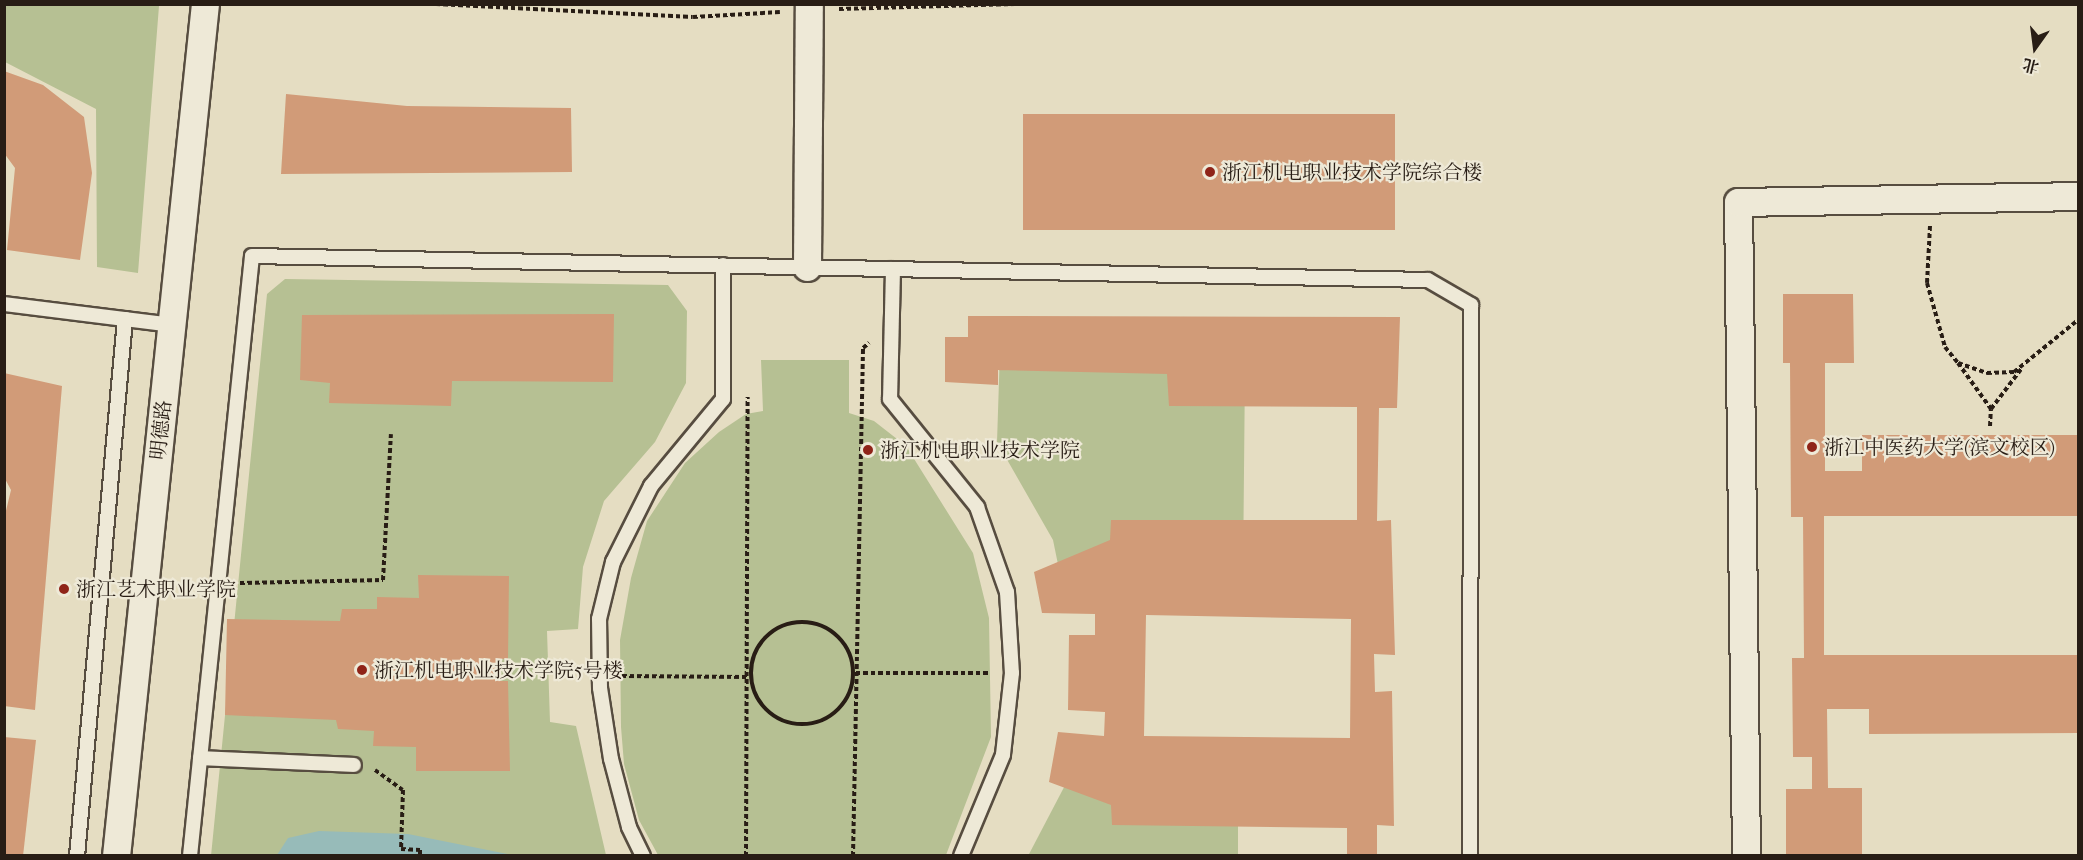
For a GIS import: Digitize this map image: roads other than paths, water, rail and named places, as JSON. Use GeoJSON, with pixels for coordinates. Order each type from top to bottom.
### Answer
{"type":"FeatureCollection","features":[{"type":"Feature","properties":{"kind":"street","name":"明德路"},"geometry":{"type":"LineString","coordinates":[[116,855],[205,4]]}},
{"type":"Feature","properties":{"kind":"street"},"geometry":{"type":"LineString","coordinates":[[807,267],[809,8]]}},
{"type":"Feature","properties":{"kind":"street"},"geometry":{"type":"LineString","coordinates":[[1746,855],[1738,202],[2079,196]]}},
{"type":"Feature","properties":{"kind":"lane"},"geometry":{"type":"LineString","coordinates":[[190,855],[252,256],[1428,280],[1471,305],[1470,855]]}},
{"type":"Feature","properties":{"kind":"lane"},"geometry":{"type":"LineString","coordinates":[[643,855],[629,826],[610,759],[600,676],[599,619],[613,562],[651,486],[723,399],[723,266]]}},
{"type":"Feature","properties":{"kind":"lane"},"geometry":{"type":"LineString","coordinates":[[893,269],[890,399],[977,507],[1006,592],[1012,673],[1003,755],[961,855]]}},
{"type":"Feature","properties":{"kind":"lane"},"geometry":{"type":"LineString","coordinates":[[4,304],[172,325]]}},
{"type":"Feature","properties":{"kind":"lane"},"geometry":{"type":"LineString","coordinates":[[77,855],[125,320]]}},
{"type":"Feature","properties":{"kind":"lane"},"geometry":{"type":"LineString","coordinates":[[200,758],[354,765]]}},
{"type":"Feature","properties":{"kind":"water"},"geometry":{"type":"Polygon","coordinates":[[[319,831],[408,834],[513,855],[277,855],[288,838],[319,831]]]}},
{"type":"Feature","properties":{"kind":"place","name":"浙江机电职业技术学院综合楼"},"geometry":{"type":"Point","coordinates":[1210,172]}},
{"type":"Feature","properties":{"kind":"place","name":"浙江中医药大学(滨文校区)"},"geometry":{"type":"Point","coordinates":[1812,447]}},
{"type":"Feature","properties":{"kind":"place","name":"浙江机电职业技术学院"},"geometry":{"type":"Point","coordinates":[868,450]}},
{"type":"Feature","properties":{"kind":"place","name":"浙江艺术职业学院"},"geometry":{"type":"Point","coordinates":[64,589]}},
{"type":"Feature","properties":{"kind":"place","name":"浙江机电职业技术学院5号楼"},"geometry":{"type":"Point","coordinates":[362,670]}}]}
